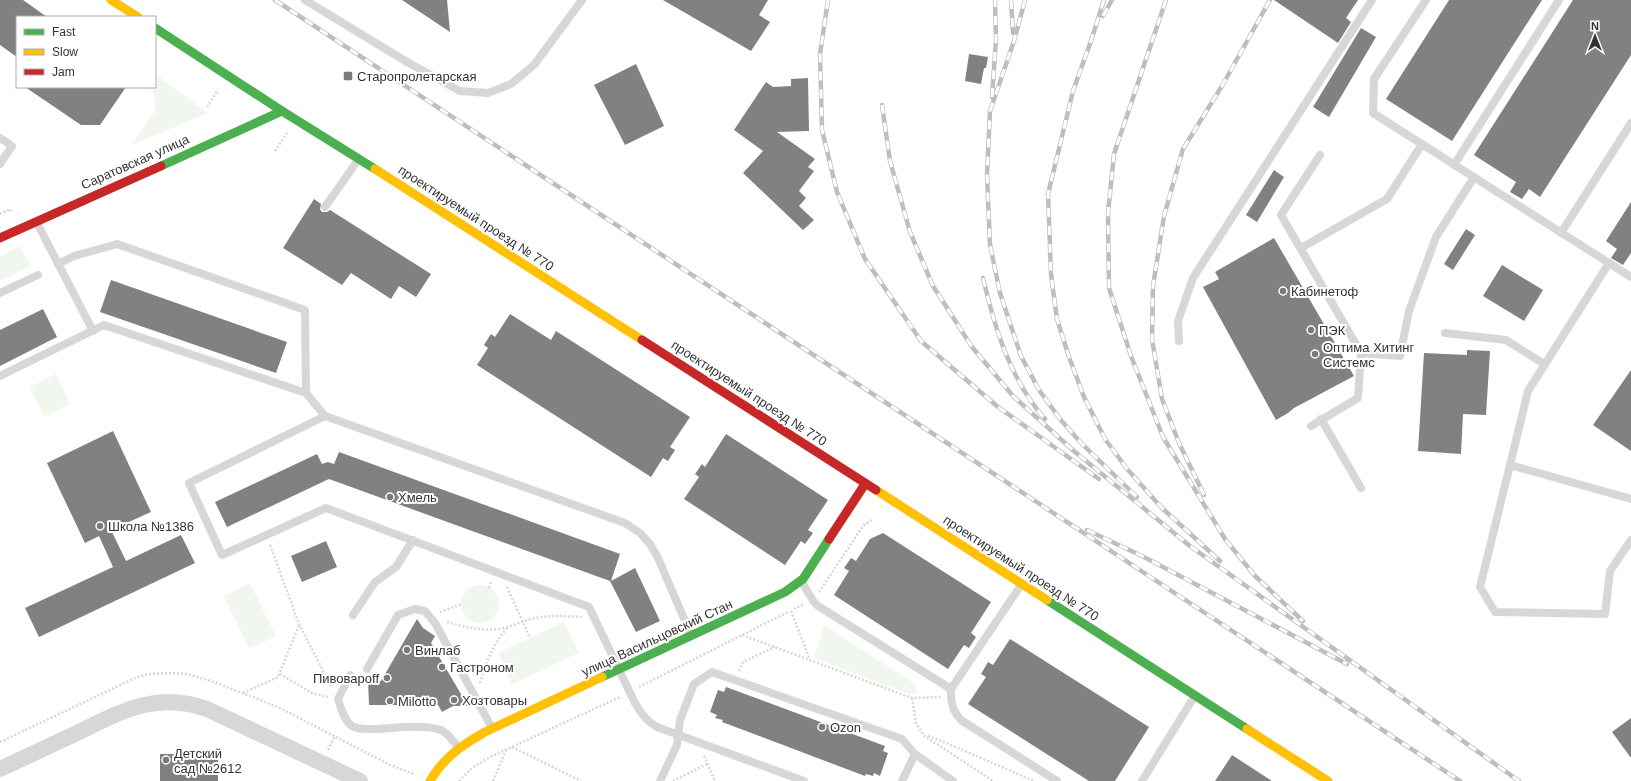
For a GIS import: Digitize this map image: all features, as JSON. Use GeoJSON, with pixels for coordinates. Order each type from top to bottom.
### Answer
{"type":"FeatureCollection","features":[{"type":"Feature","properties":{"kind":"street"},"geometry":{"type":"LineString","coordinates":[[111,0],[136,16]]}},
{"type":"Feature","properties":{"kind":"street","name":"проектируемый проезд № 770"},"geometry":{"type":"LineString","coordinates":[[156,29],[282,111],[1328,781]]}},
{"type":"Feature","properties":{"kind":"street","name":"Саратовская улица"},"geometry":{"type":"LineString","coordinates":[[0,238],[282,111]]}},
{"type":"Feature","properties":{"kind":"street","name":"улица Васильцовский Стан"},"geometry":{"type":"LineString","coordinates":[[430,781],[439,765],[458,748],[493,729],[785,592],[801,580],[810,569],[865,484]]}},
{"type":"Feature","properties":{"kind":"street"},"geometry":{"type":"LineString","coordinates":[[0,769],[114,715],[144,704],[170,702],[194,704],[207,709],[360,781]]}},
{"type":"Feature","properties":{"kind":"lane"},"geometry":{"type":"LineString","coordinates":[[305,0],[407,62],[460,91],[488,93],[511,84],[534,66],[582,0]]}},
{"type":"Feature","properties":{"kind":"lane"},"geometry":{"type":"LineString","coordinates":[[1179,340],[1178,321],[1193,278],[1372,0]]}},
{"type":"Feature","properties":{"kind":"lane"},"geometry":{"type":"LineString","coordinates":[[1426,0],[1374,79],[1373,113],[1631,277]]}},
{"type":"Feature","properties":{"kind":"lane"},"geometry":{"type":"LineString","coordinates":[[1454,165],[1559,0]]}},
{"type":"Feature","properties":{"kind":"lane"},"geometry":{"type":"LineString","coordinates":[[1561,233],[1631,123]]}},
{"type":"Feature","properties":{"kind":"lane"},"geometry":{"type":"LineString","coordinates":[[0,138],[12,146],[0,164]]}},
{"type":"Feature","properties":{"kind":"lane"},"geometry":{"type":"LineString","coordinates":[[1301,248],[1387,199],[1422,144]]}},
{"type":"Feature","properties":{"kind":"lane"},"geometry":{"type":"LineString","coordinates":[[1310,426],[1358,398],[1361,353],[1282,215],[1320,155]]}},
{"type":"Feature","properties":{"kind":"lane"},"geometry":{"type":"LineString","coordinates":[[325,207],[359,159]]}},
{"type":"Feature","properties":{"kind":"lane"},"geometry":{"type":"LineString","coordinates":[[1361,353],[1400,356],[1409,311],[1436,237],[1474,178]]}},
{"type":"Feature","properties":{"kind":"lane"},"geometry":{"type":"LineString","coordinates":[[36,222],[93,330]]}},
{"type":"Feature","properties":{"kind":"lane"},"geometry":{"type":"LineString","coordinates":[[58,264],[74,256],[117,244],[305,310],[306,393]]}},
{"type":"Feature","properties":{"kind":"lane"},"geometry":{"type":"LineString","coordinates":[[1609,263],[1528,391],[1480,587],[1495,612],[1604,614],[1610,571],[1631,540]]}},
{"type":"Feature","properties":{"kind":"lane"},"geometry":{"type":"LineString","coordinates":[[0,293],[38,275]]}},
{"type":"Feature","properties":{"kind":"lane"},"geometry":{"type":"LineString","coordinates":[[0,376],[104,325],[306,393],[325,416],[625,523],[640,533],[650,544],[658,558],[692,636]]}},
{"type":"Feature","properties":{"kind":"lane"},"geometry":{"type":"LineString","coordinates":[[1445,333],[1506,340],[1544,364]]}},
{"type":"Feature","properties":{"kind":"lane"},"geometry":{"type":"LineString","coordinates":[[325,416],[189,483],[222,555],[326,508],[589,607],[635,703],[649,723],[804,781]]}},
{"type":"Feature","properties":{"kind":"lane"},"geometry":{"type":"LineString","coordinates":[[1321,419],[1361,488]]}},
{"type":"Feature","properties":{"kind":"lane"},"geometry":{"type":"LineString","coordinates":[[1510,465],[1631,499]]}},
{"type":"Feature","properties":{"kind":"lane"},"geometry":{"type":"LineString","coordinates":[[353,615],[375,582],[396,567],[413,540]]}},
{"type":"Feature","properties":{"kind":"lane"},"geometry":{"type":"LineString","coordinates":[[801,580],[818,606],[951,693]]}},
{"type":"Feature","properties":{"kind":"lane"},"geometry":{"type":"LineString","coordinates":[[1021,584],[951,693],[954,710],[961,720],[1058,781]]}},
{"type":"Feature","properties":{"kind":"lane"},"geometry":{"type":"LineString","coordinates":[[367,669],[398,615],[415,609],[425,611],[430,617],[493,729]]}},
{"type":"Feature","properties":{"kind":"lane"},"geometry":{"type":"LineString","coordinates":[[660,781],[677,745],[680,720],[694,684],[712,672],[902,739],[915,754],[953,781]]}},
{"type":"Feature","properties":{"kind":"lane"},"geometry":{"type":"LineString","coordinates":[[350,675],[338,699],[346,720],[352,726],[366,729],[433,729],[447,734],[458,748]]}},
{"type":"Feature","properties":{"kind":"lane"},"geometry":{"type":"LineString","coordinates":[[1142,781],[1195,695]]}},
{"type":"Feature","properties":{"kind":"lane"},"geometry":{"type":"LineString","coordinates":[[902,781],[915,754]]}},
{"type":"Feature","properties":{"kind":"path"},"geometry":{"type":"LineString","coordinates":[[266,535],[299,624],[338,699]]}},
{"type":"Feature","properties":{"kind":"path"},"geometry":{"type":"LineString","coordinates":[[501,574],[530,638]]}},
{"type":"Feature","properties":{"kind":"path"},"geometry":{"type":"LineString","coordinates":[[430,617],[462,604]]}},
{"type":"Feature","properties":{"kind":"path"},"geometry":{"type":"LineString","coordinates":[[790,611],[810,660]]}},
{"type":"Feature","properties":{"kind":"path"},"geometry":{"type":"LineString","coordinates":[[430,617],[486,630],[508,627],[522,621],[536,618],[570,616],[584,617],[597,623]]}},
{"type":"Feature","properties":{"kind":"path"},"geometry":{"type":"LineString","coordinates":[[242,693],[274,680],[280,674],[299,624]]}},
{"type":"Feature","properties":{"kind":"path"},"geometry":{"type":"LineString","coordinates":[[477,700],[488,657],[496,642],[508,627]]}},
{"type":"Feature","properties":{"kind":"path"},"geometry":{"type":"LineString","coordinates":[[742,635],[912,698],[951,693]]}},
{"type":"Feature","properties":{"kind":"path"},"geometry":{"type":"LineString","coordinates":[[736,681],[743,662],[776,647]]}},
{"type":"Feature","properties":{"kind":"path"},"geometry":{"type":"LineString","coordinates":[[280,674],[312,693],[338,699]]}},
{"type":"Feature","properties":{"kind":"path"},"geometry":{"type":"LineString","coordinates":[[912,698],[916,723],[923,735],[994,781]]}},
{"type":"Feature","properties":{"kind":"path"},"geometry":{"type":"LineString","coordinates":[[923,735],[944,742],[1034,781]]}},
{"type":"Feature","properties":{"kind":"path"},"geometry":{"type":"LineString","coordinates":[[703,744],[701,750],[715,781]]}},
{"type":"Feature","properties":{"kind":"path"},"geometry":{"type":"LineString","coordinates":[[512,747],[581,781]]}},
{"type":"Feature","properties":{"kind":"path"},"geometry":{"type":"LineString","coordinates":[[493,781],[506,750]]}},
{"type":"Feature","properties":{"kind":"path"},"geometry":{"type":"LineString","coordinates":[[673,781],[707,764]]}},
{"type":"Feature","properties":{"kind":"shaded area"},"geometry":{"type":"Polygon","coordinates":[[[156,75],[208,113],[131,145],[156,110],[152,88],[156,88],[156,75]]]}},
{"type":"Feature","properties":{"kind":"shaded area"},"geometry":{"type":"Polygon","coordinates":[[[20,246],[31,266],[0,281],[0,256],[20,246]]]}},
{"type":"Feature","properties":{"kind":"shaded area"},"geometry":{"type":"Polygon","coordinates":[[[56,374],[70,404],[44,417],[30,387],[56,374]]]}},
{"type":"Feature","properties":{"kind":"shaded area"},"geometry":{"type":"Polygon","coordinates":[[[250,583],[276,636],[249,649],[224,596],[250,583]]]}},
{"type":"Feature","properties":{"kind":"shaded area"},"geometry":{"type":"Polygon","coordinates":[[[480,585],[493,591],[499,604],[493,617],[480,623],[467,617],[461,604],[467,591],[480,585]]]}},
{"type":"Feature","properties":{"kind":"shaded area"},"geometry":{"type":"Polygon","coordinates":[[[564,622],[579,653],[512,684],[498,653],[564,622]]]}},
{"type":"Feature","properties":{"kind":"shaded area"},"geometry":{"type":"Polygon","coordinates":[[[824,625],[915,684],[917,693],[909,694],[814,658],[824,625]]]}},
{"type":"Feature","properties":{"kind":"building"},"geometry":{"type":"Polygon","coordinates":[[[0,0],[23,0],[46,16],[16,16],[16,56],[0,45],[0,0]]]}},
{"type":"Feature","properties":{"kind":"building"},"geometry":{"type":"Polygon","coordinates":[[[402,0],[447,0],[450,32],[402,0]]]}},
{"type":"Feature","properties":{"kind":"building"},"geometry":{"type":"Polygon","coordinates":[[[663,0],[768,0],[759,15],[770,22],[751,51],[663,0]]]}},
{"type":"Feature","properties":{"kind":"building"},"geometry":{"type":"Polygon","coordinates":[[[1274,0],[1358,0],[1346,18],[1351,22],[1338,43],[1274,0]]]}},
{"type":"Feature","properties":{"kind":"building"},"geometry":{"type":"Polygon","coordinates":[[[1449,0],[1542,0],[1452,141],[1386,99],[1449,0]]]}},
{"type":"Feature","properties":{"kind":"building"},"geometry":{"type":"Polygon","coordinates":[[[1573,0],[1631,0],[1631,55],[1540,197],[1529,189],[1522,199],[1510,192],[1516,182],[1474,155],[1573,0]]]}},
{"type":"Feature","properties":{"kind":"building"},"geometry":{"type":"Polygon","coordinates":[[[1361,28],[1376,37],[1329,117],[1313,107],[1361,28]]]}},
{"type":"Feature","properties":{"kind":"building"},"geometry":{"type":"Polygon","coordinates":[[[969,54],[988,57],[981,84],[965,81],[969,54]]]}},
{"type":"Feature","properties":{"kind":"building"},"geometry":{"type":"Polygon","coordinates":[[[636,64],[664,126],[625,145],[594,85],[636,64]]]}},
{"type":"Feature","properties":{"kind":"building"},"geometry":{"type":"Polygon","coordinates":[[[808,78],[809,131],[777,132],[815,159],[808,167],[814,171],[799,191],[806,198],[799,206],[814,220],[803,230],[743,173],[763,151],[734,130],[766,82],[773,87],[791,86],[791,79],[808,78]]]}},
{"type":"Feature","properties":{"kind":"building"},"geometry":{"type":"Polygon","coordinates":[[[26,88],[125,88],[100,125],[81,125],[26,88]]]}},
{"type":"Feature","properties":{"kind":"building"},"geometry":{"type":"Polygon","coordinates":[[[1274,170],[1284,177],[1257,222],[1246,215],[1274,170]]]}},
{"type":"Feature","properties":{"kind":"building"},"geometry":{"type":"Polygon","coordinates":[[[314,199],[321,204],[320,209],[322,212],[327,212],[330,210],[431,274],[416,297],[399,286],[391,299],[351,273],[342,285],[283,248],[314,199]]]}},
{"type":"Feature","properties":{"kind":"building"},"geometry":{"type":"Polygon","coordinates":[[[1631,202],[1631,253],[1623,265],[1611,258],[1617,249],[1606,241],[1631,202]]]}},
{"type":"Feature","properties":{"kind":"building"},"geometry":{"type":"Polygon","coordinates":[[[1466,229],[1475,235],[1453,270],[1444,264],[1466,229]]]}},
{"type":"Feature","properties":{"kind":"building"},"geometry":{"type":"Polygon","coordinates":[[[1274,238],[1354,376],[1294,408],[1276,420],[1203,287],[1219,279],[1215,272],[1274,238]]]}},
{"type":"Feature","properties":{"kind":"building"},"geometry":{"type":"Polygon","coordinates":[[[1502,265],[1543,290],[1524,321],[1483,296],[1502,265]]]}},
{"type":"Feature","properties":{"kind":"building"},"geometry":{"type":"Polygon","coordinates":[[[111,280],[287,342],[276,373],[100,312],[111,280]]]}},
{"type":"Feature","properties":{"kind":"building"},"geometry":{"type":"Polygon","coordinates":[[[43,309],[57,337],[0,366],[0,330],[43,309]]]}},
{"type":"Feature","properties":{"kind":"building"},"geometry":{"type":"Polygon","coordinates":[[[510,314],[551,340],[556,331],[690,417],[670,447],[675,450],[668,461],[663,458],[651,477],[477,365],[488,348],[484,345],[491,334],[495,337],[510,314]]]}},
{"type":"Feature","properties":{"kind":"building"},"geometry":{"type":"Polygon","coordinates":[[[1467,350],[1490,351],[1486,415],[1463,414],[1461,454],[1418,451],[1424,353],[1467,355],[1467,350]]]}},
{"type":"Feature","properties":{"kind":"building"},"geometry":{"type":"Polygon","coordinates":[[[1631,370],[1631,451],[1593,425],[1631,370]]]}},
{"type":"Feature","properties":{"kind":"building"},"geometry":{"type":"Polygon","coordinates":[[[113,431],[151,512],[111,530],[126,561],[181,535],[195,563],[39,637],[25,608],[113,567],[99,536],[85,543],[47,463],[113,431]]]}},
{"type":"Feature","properties":{"kind":"building"},"geometry":{"type":"Polygon","coordinates":[[[726,434],[828,500],[808,530],[813,533],[805,544],[801,541],[785,565],[684,499],[699,477],[695,474],[702,464],[705,467],[726,434]]]}},
{"type":"Feature","properties":{"kind":"building"},"geometry":{"type":"Polygon","coordinates":[[[339,452],[620,554],[611,581],[635,568],[660,621],[636,632],[610,581],[329,479],[227,527],[215,502],[317,454],[322,464],[328,462],[334,464],[339,452]]]}},
{"type":"Feature","properties":{"kind":"building"},"geometry":{"type":"Polygon","coordinates":[[[883,533],[991,602],[971,633],[976,637],[969,648],[964,645],[948,669],[834,595],[849,571],[844,568],[851,558],[856,561],[870,539],[883,533]]]}},
{"type":"Feature","properties":{"kind":"building"},"geometry":{"type":"Polygon","coordinates":[[[326,541],[337,567],[302,582],[291,556],[326,541]]]}},
{"type":"Feature","properties":{"kind":"building"},"geometry":{"type":"Polygon","coordinates":[[[417,619],[423,628],[435,636],[431,643],[468,706],[453,706],[442,712],[438,705],[369,705],[368,681],[381,681],[417,619]]]}},
{"type":"Feature","properties":{"kind":"building"},"geometry":{"type":"Polygon","coordinates":[[[1010,639],[1149,727],[1115,781],[1089,781],[968,704],[986,677],[981,674],[988,662],[993,665],[1010,639]]]}},
{"type":"Feature","properties":{"kind":"building"},"geometry":{"type":"Polygon","coordinates":[[[726,687],[885,746],[883,751],[888,753],[880,776],[874,773],[873,776],[866,774],[865,776],[722,722],[723,720],[715,718],[717,715],[710,712],[718,690],[724,692],[726,687]]]}},
{"type":"Feature","properties":{"kind":"building"},"geometry":{"type":"Polygon","coordinates":[[[1631,718],[1631,758],[1612,732],[1631,718]]]}},
{"type":"Feature","properties":{"kind":"building"},"geometry":{"type":"Polygon","coordinates":[[[160,754],[218,754],[218,781],[160,781],[160,754]]]}},
{"type":"Feature","properties":{"kind":"building"},"geometry":{"type":"Polygon","coordinates":[[[1232,755],[1272,781],[1215,781],[1232,755]]]}},
{"type":"Feature","properties":{"kind":"railway"},"geometry":{"type":"LineString","coordinates":[[275,0],[1460,781]]}},
{"type":"Feature","properties":{"kind":"railway"},"geometry":{"type":"LineString","coordinates":[[828,0],[820,54],[822,130],[837,192],[865,259],[921,341],[998,407],[1099,479]]}},
{"type":"Feature","properties":{"kind":"railway"},"geometry":{"type":"LineString","coordinates":[[992,97],[996,40],[995,0]]}},
{"type":"Feature","properties":{"kind":"railway"},"geometry":{"type":"LineString","coordinates":[[1011,0],[1013,33]]}},
{"type":"Feature","properties":{"kind":"railway"},"geometry":{"type":"LineString","coordinates":[[1025,0],[1014,41],[990,111],[987,175],[990,245],[1000,293],[1021,356],[1039,390],[1060,419],[1081,443],[1137,497]]}},
{"type":"Feature","properties":{"kind":"railway"},"geometry":{"type":"LineString","coordinates":[[1104,0],[1073,91],[1048,194],[1051,274],[1057,319],[1084,397],[1105,439],[1128,470],[1161,507],[1220,561]]}},
{"type":"Feature","properties":{"kind":"railway"},"geometry":{"type":"LineString","coordinates":[[1103,16],[1112,0]]}},
{"type":"Feature","properties":{"kind":"railway"},"geometry":{"type":"LineString","coordinates":[[1166,0],[1114,154],[1108,213],[1109,288],[1131,356],[1163,437],[1225,539],[1255,576],[1303,621]]}},
{"type":"Feature","properties":{"kind":"railway"},"geometry":{"type":"LineString","coordinates":[[1204,495],[1179,443],[1162,399],[1152,339],[1153,286],[1164,216],[1183,149],[1222,86],[1270,0]]}},
{"type":"Feature","properties":{"kind":"railway"},"geometry":{"type":"LineString","coordinates":[[882,105],[890,161],[910,232],[933,286],[972,347],[1013,396],[1075,452],[1190,546],[1519,781]]}},
{"type":"Feature","properties":{"kind":"railway"},"geometry":{"type":"LineString","coordinates":[[983,278],[1005,353],[1022,387],[1045,419]]}},
{"type":"Feature","properties":{"kind":"railway"},"geometry":{"type":"LineString","coordinates":[[1087,530],[1144,557],[1347,664]]}},
{"type":"Feature","properties":{"kind":"traffic: fast"},"geometry":{"type":"LineString","coordinates":[[156,29],[282,111],[375,169]]}},
{"type":"Feature","properties":{"kind":"traffic: fast"},"geometry":{"type":"LineString","coordinates":[[161,166],[282,111]]}},
{"type":"Feature","properties":{"kind":"traffic: fast"},"geometry":{"type":"LineString","coordinates":[[602,677],[785,592],[803,579],[829,539]]}},
{"type":"Feature","properties":{"kind":"traffic: fast"},"geometry":{"type":"LineString","coordinates":[[1047,600],[1247,729]]}},
{"type":"Feature","properties":{"kind":"traffic: slow"},"geometry":{"type":"LineString","coordinates":[[111,0],[136,16]]}},
{"type":"Feature","properties":{"kind":"traffic: slow"},"geometry":{"type":"LineString","coordinates":[[375,169],[642,340]]}},
{"type":"Feature","properties":{"kind":"traffic: slow"},"geometry":{"type":"LineString","coordinates":[[876,490],[1047,600]]}},
{"type":"Feature","properties":{"kind":"traffic: slow"},"geometry":{"type":"LineString","coordinates":[[430,781],[447,759],[461,747],[485,732],[602,677]]}},
{"type":"Feature","properties":{"kind":"traffic: slow"},"geometry":{"type":"LineString","coordinates":[[1247,729],[1328,781]]}},
{"type":"Feature","properties":{"kind":"traffic: jam"},"geometry":{"type":"LineString","coordinates":[[0,238],[161,166]]}},
{"type":"Feature","properties":{"kind":"traffic: jam"},"geometry":{"type":"LineString","coordinates":[[642,340],[876,490]]}},
{"type":"Feature","properties":{"kind":"traffic: jam"},"geometry":{"type":"LineString","coordinates":[[829,539],[865,484]]}},
{"type":"Feature","properties":{"kind":"place","name":"Старопролетарская"},"geometry":{"type":"Point","coordinates":[348,76]}},
{"type":"Feature","properties":{"kind":"place","name":"Кабинетоф"},"geometry":{"type":"Point","coordinates":[1283,291]}},
{"type":"Feature","properties":{"kind":"place","name":"ПЭК"},"geometry":{"type":"Point","coordinates":[1311,330]}},
{"type":"Feature","properties":{"kind":"place","name":"Оптима Хитинг Системс"},"geometry":{"type":"Point","coordinates":[1315,354]}},
{"type":"Feature","properties":{"kind":"place","name":"Хмель"},"geometry":{"type":"Point","coordinates":[390,497]}},
{"type":"Feature","properties":{"kind":"place","name":"Школа №1386"},"geometry":{"type":"Point","coordinates":[100,526]}},
{"type":"Feature","properties":{"kind":"place","name":"Винлаб"},"geometry":{"type":"Point","coordinates":[407,650]}},
{"type":"Feature","properties":{"kind":"place","name":"Гастроном"},"geometry":{"type":"Point","coordinates":[442,667]}},
{"type":"Feature","properties":{"kind":"place","name":"Пивовароff"},"geometry":{"type":"Point","coordinates":[387,678]}},
{"type":"Feature","properties":{"kind":"place","name":"Хозтовары"},"geometry":{"type":"Point","coordinates":[454,700]}},
{"type":"Feature","properties":{"kind":"place","name":"Milotto"},"geometry":{"type":"Point","coordinates":[390,701]}},
{"type":"Feature","properties":{"kind":"place","name":"Ozon"},"geometry":{"type":"Point","coordinates":[822,727]}},
{"type":"Feature","properties":{"kind":"place","name":"Детский сад №2612"},"geometry":{"type":"Point","coordinates":[166,760]}}]}
